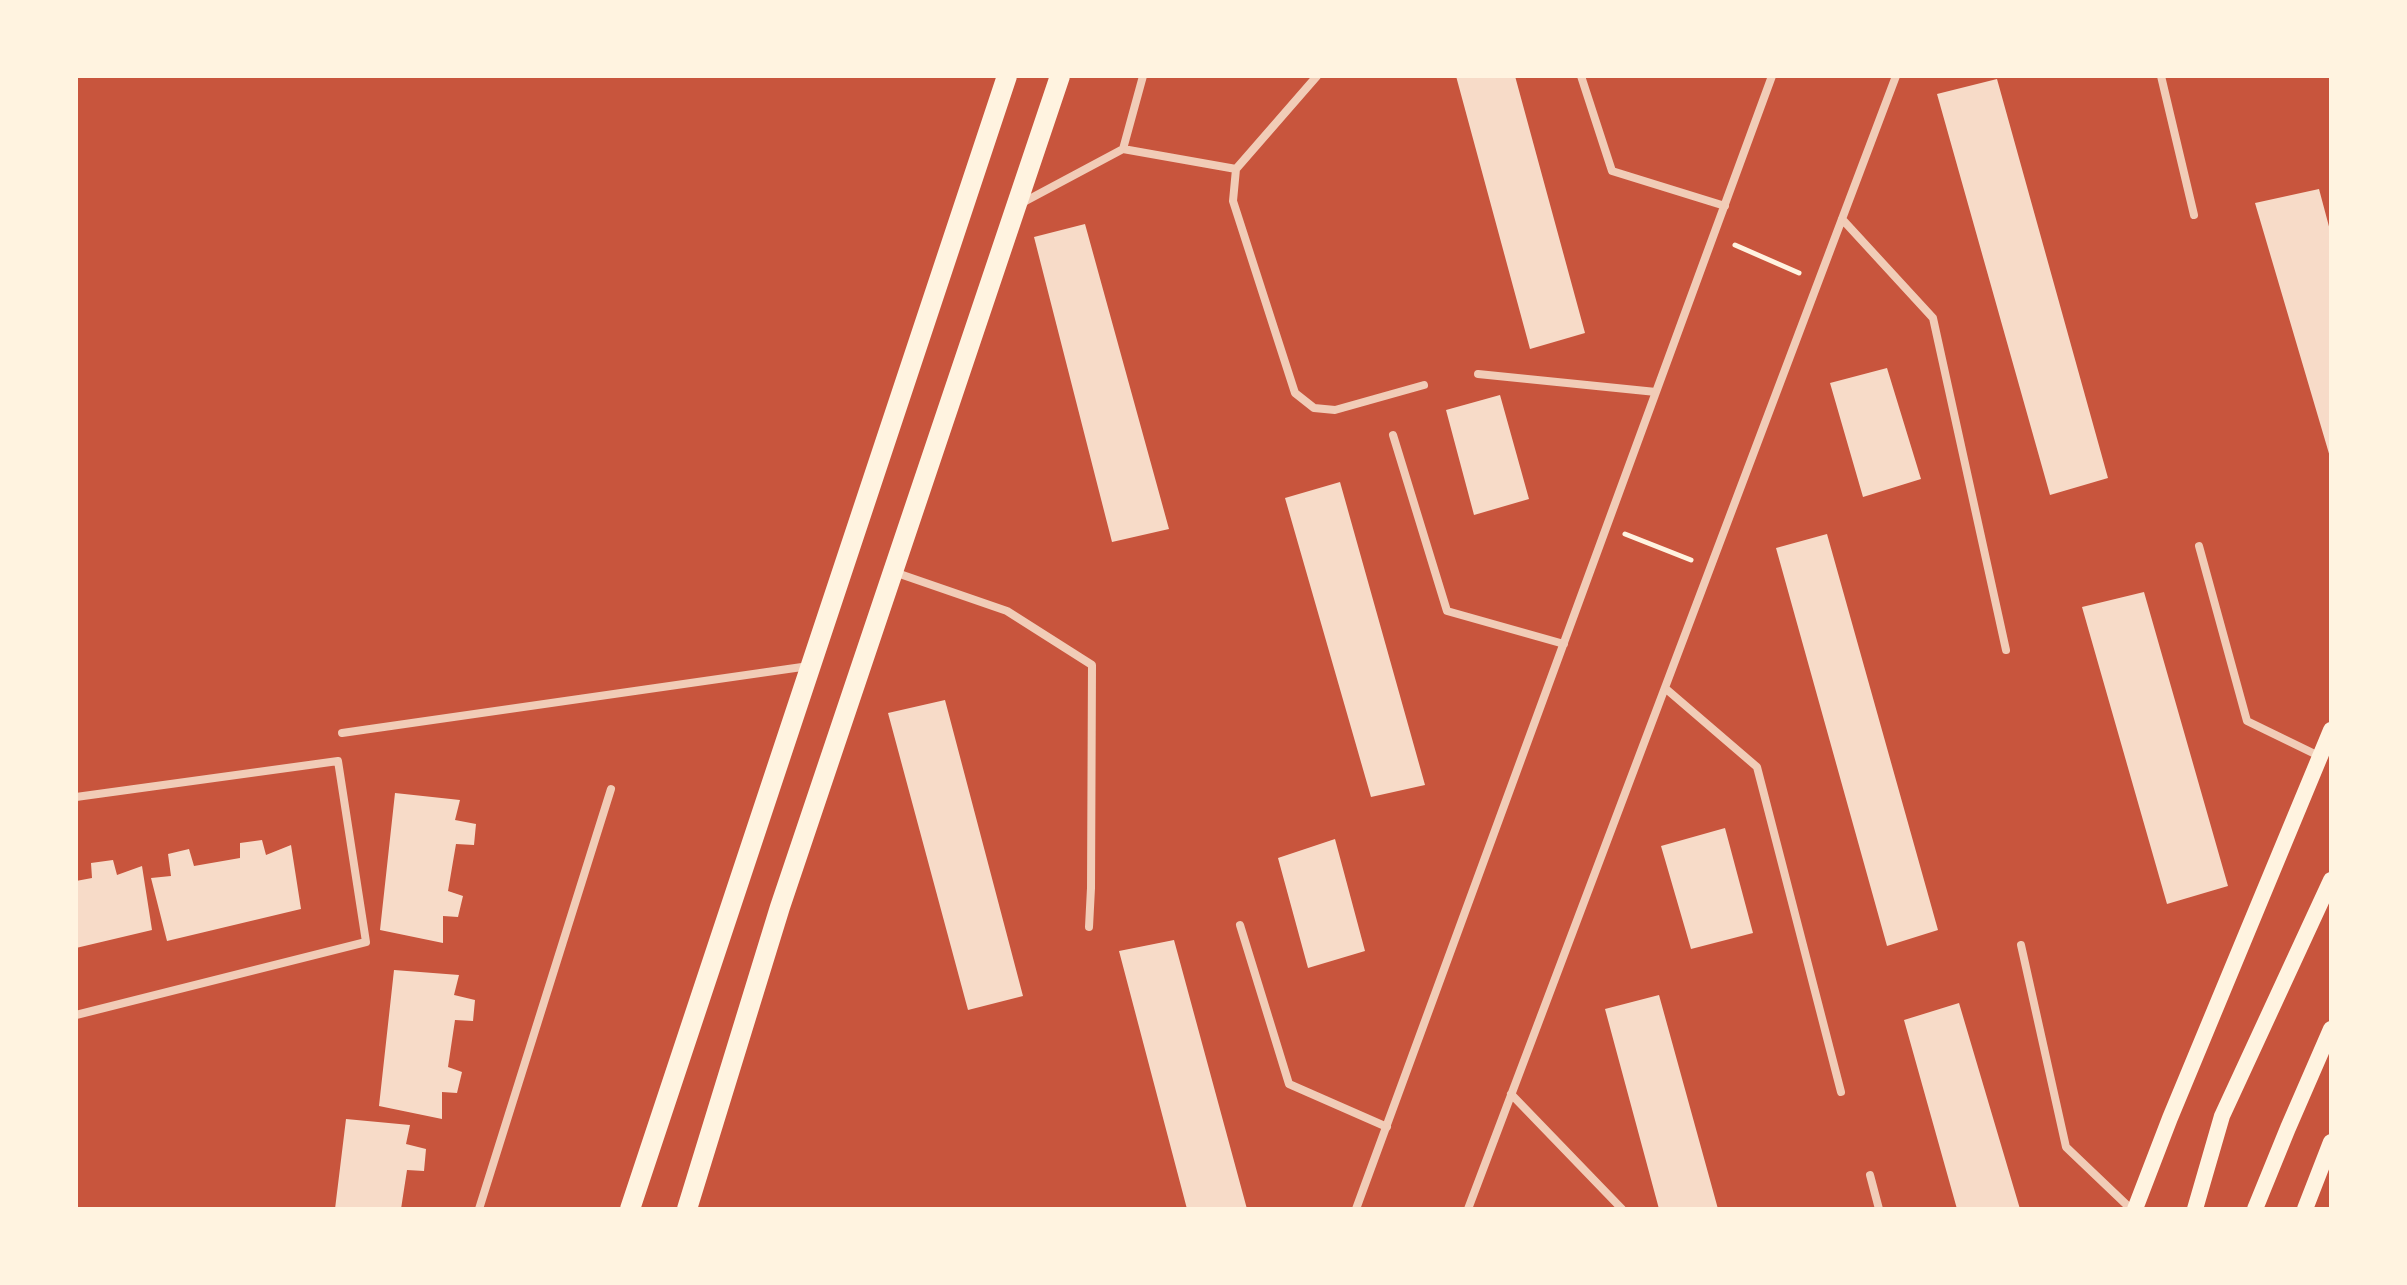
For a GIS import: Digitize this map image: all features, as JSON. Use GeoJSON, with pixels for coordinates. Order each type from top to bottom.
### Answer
{"type":"FeatureCollection","features":[{"type":"Feature","properties":{"kind":"main road"},"geometry":{"type":"LineString","coordinates":[[630,1209],[1007,76]]}},
{"type":"Feature","properties":{"kind":"main road"},"geometry":{"type":"LineString","coordinates":[[687,1209],[780,907],[1060,76]]}},
{"type":"Feature","properties":{"kind":"main road"},"geometry":{"type":"LineString","coordinates":[[2133,1209],[2331,730]]}},
{"type":"Feature","properties":{"kind":"main road"},"geometry":{"type":"LineString","coordinates":[[2195,1209],[2222,1116],[2331,880]]}},
{"type":"Feature","properties":{"kind":"main road"},"geometry":{"type":"LineString","coordinates":[[2255,1209],[2331,1029]]}},
{"type":"Feature","properties":{"kind":"main road"},"geometry":{"type":"LineString","coordinates":[[2305,1209],[2331,1142]]}},
{"type":"Feature","properties":{"kind":"street"},"geometry":{"type":"LineString","coordinates":[[1123,149],[1143,76]]}},
{"type":"Feature","properties":{"kind":"street"},"geometry":{"type":"LineString","coordinates":[[1317,76],[1236,169],[1233,201],[1295,393],[1314,408],[1335,410],[1424,385]]}},
{"type":"Feature","properties":{"kind":"street"},"geometry":{"type":"LineString","coordinates":[[1581,76],[1612,171],[1725,206]]}},
{"type":"Feature","properties":{"kind":"street"},"geometry":{"type":"LineString","coordinates":[[1356,1209],[1772,76]]}},
{"type":"Feature","properties":{"kind":"street"},"geometry":{"type":"LineString","coordinates":[[1468,1209],[1896,76]]}},
{"type":"Feature","properties":{"kind":"street"},"geometry":{"type":"LineString","coordinates":[[2161,76],[2194,215]]}},
{"type":"Feature","properties":{"kind":"street"},"geometry":{"type":"LineString","coordinates":[[1016,206],[1123,149],[1236,169]]}},
{"type":"Feature","properties":{"kind":"street"},"geometry":{"type":"LineString","coordinates":[[1842,219],[1933,318],[2006,650]]}},
{"type":"Feature","properties":{"kind":"street"},"geometry":{"type":"LineString","coordinates":[[1478,374],[1656,392]]}},
{"type":"Feature","properties":{"kind":"street"},"geometry":{"type":"LineString","coordinates":[[1393,435],[1447,611],[1564,644]]}},
{"type":"Feature","properties":{"kind":"street"},"geometry":{"type":"LineString","coordinates":[[2199,546],[2247,721],[2320,757]]}},
{"type":"Feature","properties":{"kind":"street"},"geometry":{"type":"LineString","coordinates":[[893,572],[1007,611],[1092,665],[1089,927]]}},
{"type":"Feature","properties":{"kind":"street"},"geometry":{"type":"LineString","coordinates":[[342,733],[810,666]]}},
{"type":"Feature","properties":{"kind":"street"},"geometry":{"type":"LineString","coordinates":[[1665,688],[1757,767],[1841,1092]]}},
{"type":"Feature","properties":{"kind":"street"},"geometry":{"type":"LineString","coordinates":[[76,797],[338,761],[366,942],[76,1015]]}},
{"type":"Feature","properties":{"kind":"street"},"geometry":{"type":"LineString","coordinates":[[479,1209],[611,789]]}},
{"type":"Feature","properties":{"kind":"street"},"geometry":{"type":"LineString","coordinates":[[1240,925],[1289,1084],[1387,1127]]}},
{"type":"Feature","properties":{"kind":"street"},"geometry":{"type":"LineString","coordinates":[[2021,945],[2066,1147],[2133,1209]]}},
{"type":"Feature","properties":{"kind":"street"},"geometry":{"type":"LineString","coordinates":[[1511,1094],[1622,1209]]}},
{"type":"Feature","properties":{"kind":"street"},"geometry":{"type":"LineString","coordinates":[[1870,1175],[1879,1209]]}},
{"type":"Feature","properties":{"kind":"path"},"geometry":{"type":"LineString","coordinates":[[1714,235],[1819,282]]}},
{"type":"Feature","properties":{"kind":"path"},"geometry":{"type":"LineString","coordinates":[[1606,527],[1710,567]]}},
{"type":"Feature","properties":{"kind":"building"},"geometry":{"type":"Polygon","coordinates":[[[1456,76],[1515,76],[1585,333],[1530,349],[1456,76]]]}},
{"type":"Feature","properties":{"kind":"building"},"geometry":{"type":"Polygon","coordinates":[[[1997,79],[2108,478],[2050,495],[1937,94],[1997,79]]]}},
{"type":"Feature","properties":{"kind":"building"},"geometry":{"type":"Polygon","coordinates":[[[2319,189],[2331,234],[2330,457],[2255,203],[2319,189]]]}},
{"type":"Feature","properties":{"kind":"building"},"geometry":{"type":"Polygon","coordinates":[[[1085,224],[1169,529],[1112,542],[1034,237],[1085,224]]]}},
{"type":"Feature","properties":{"kind":"building"},"geometry":{"type":"Polygon","coordinates":[[[1887,368],[1921,479],[1863,497],[1830,383],[1887,368]]]}},
{"type":"Feature","properties":{"kind":"building"},"geometry":{"type":"Polygon","coordinates":[[[1500,395],[1529,499],[1474,515],[1446,410],[1500,395]]]}},
{"type":"Feature","properties":{"kind":"building"},"geometry":{"type":"Polygon","coordinates":[[[1340,482],[1425,785],[1371,797],[1285,498],[1340,482]]]}},
{"type":"Feature","properties":{"kind":"building"},"geometry":{"type":"Polygon","coordinates":[[[1827,534],[1938,930],[1887,946],[1776,548],[1827,534]]]}},
{"type":"Feature","properties":{"kind":"building"},"geometry":{"type":"Polygon","coordinates":[[[2144,592],[2228,886],[2167,904],[2082,607],[2144,592]]]}},
{"type":"Feature","properties":{"kind":"building"},"geometry":{"type":"Polygon","coordinates":[[[945,700],[1023,996],[968,1010],[888,713],[945,700]]]}},
{"type":"Feature","properties":{"kind":"building"},"geometry":{"type":"Polygon","coordinates":[[[395,793],[460,800],[455,820],[476,824],[474,845],[456,844],[448,891],[463,896],[458,917],[443,916],[443,943],[380,930],[395,793]]]}},
{"type":"Feature","properties":{"kind":"building"},"geometry":{"type":"Polygon","coordinates":[[[1725,828],[1753,933],[1691,949],[1661,846],[1725,828]]]}},
{"type":"Feature","properties":{"kind":"building"},"geometry":{"type":"Polygon","coordinates":[[[1335,839],[1365,951],[1308,968],[1278,858],[1335,839]]]}},
{"type":"Feature","properties":{"kind":"building"},"geometry":{"type":"Polygon","coordinates":[[[262,840],[266,855],[291,845],[301,909],[167,941],[151,878],[171,876],[168,854],[189,849],[194,866],[240,858],[240,843],[262,840]]]}},
{"type":"Feature","properties":{"kind":"building"},"geometry":{"type":"Polygon","coordinates":[[[113,860],[117,875],[142,866],[152,930],[76,948],[76,881],[92,878],[91,863],[113,860]]]}},
{"type":"Feature","properties":{"kind":"building"},"geometry":{"type":"Polygon","coordinates":[[[1174,940],[1247,1209],[1187,1209],[1119,951],[1174,940]]]}},
{"type":"Feature","properties":{"kind":"building"},"geometry":{"type":"Polygon","coordinates":[[[394,970],[459,975],[454,995],[475,1000],[473,1021],[455,1020],[448,1067],[462,1072],[457,1093],[442,1092],[442,1119],[379,1106],[394,970]]]}},
{"type":"Feature","properties":{"kind":"building"},"geometry":{"type":"Polygon","coordinates":[[[1659,995],[1718,1209],[1659,1209],[1605,1009],[1659,995]]]}},
{"type":"Feature","properties":{"kind":"building"},"geometry":{"type":"Polygon","coordinates":[[[1959,1003],[2020,1209],[1957,1209],[1904,1020],[1959,1003]]]}},
{"type":"Feature","properties":{"kind":"building"},"geometry":{"type":"Polygon","coordinates":[[[346,1119],[410,1125],[406,1144],[426,1149],[424,1171],[407,1170],[401,1209],[335,1209],[346,1119]]]}}]}
